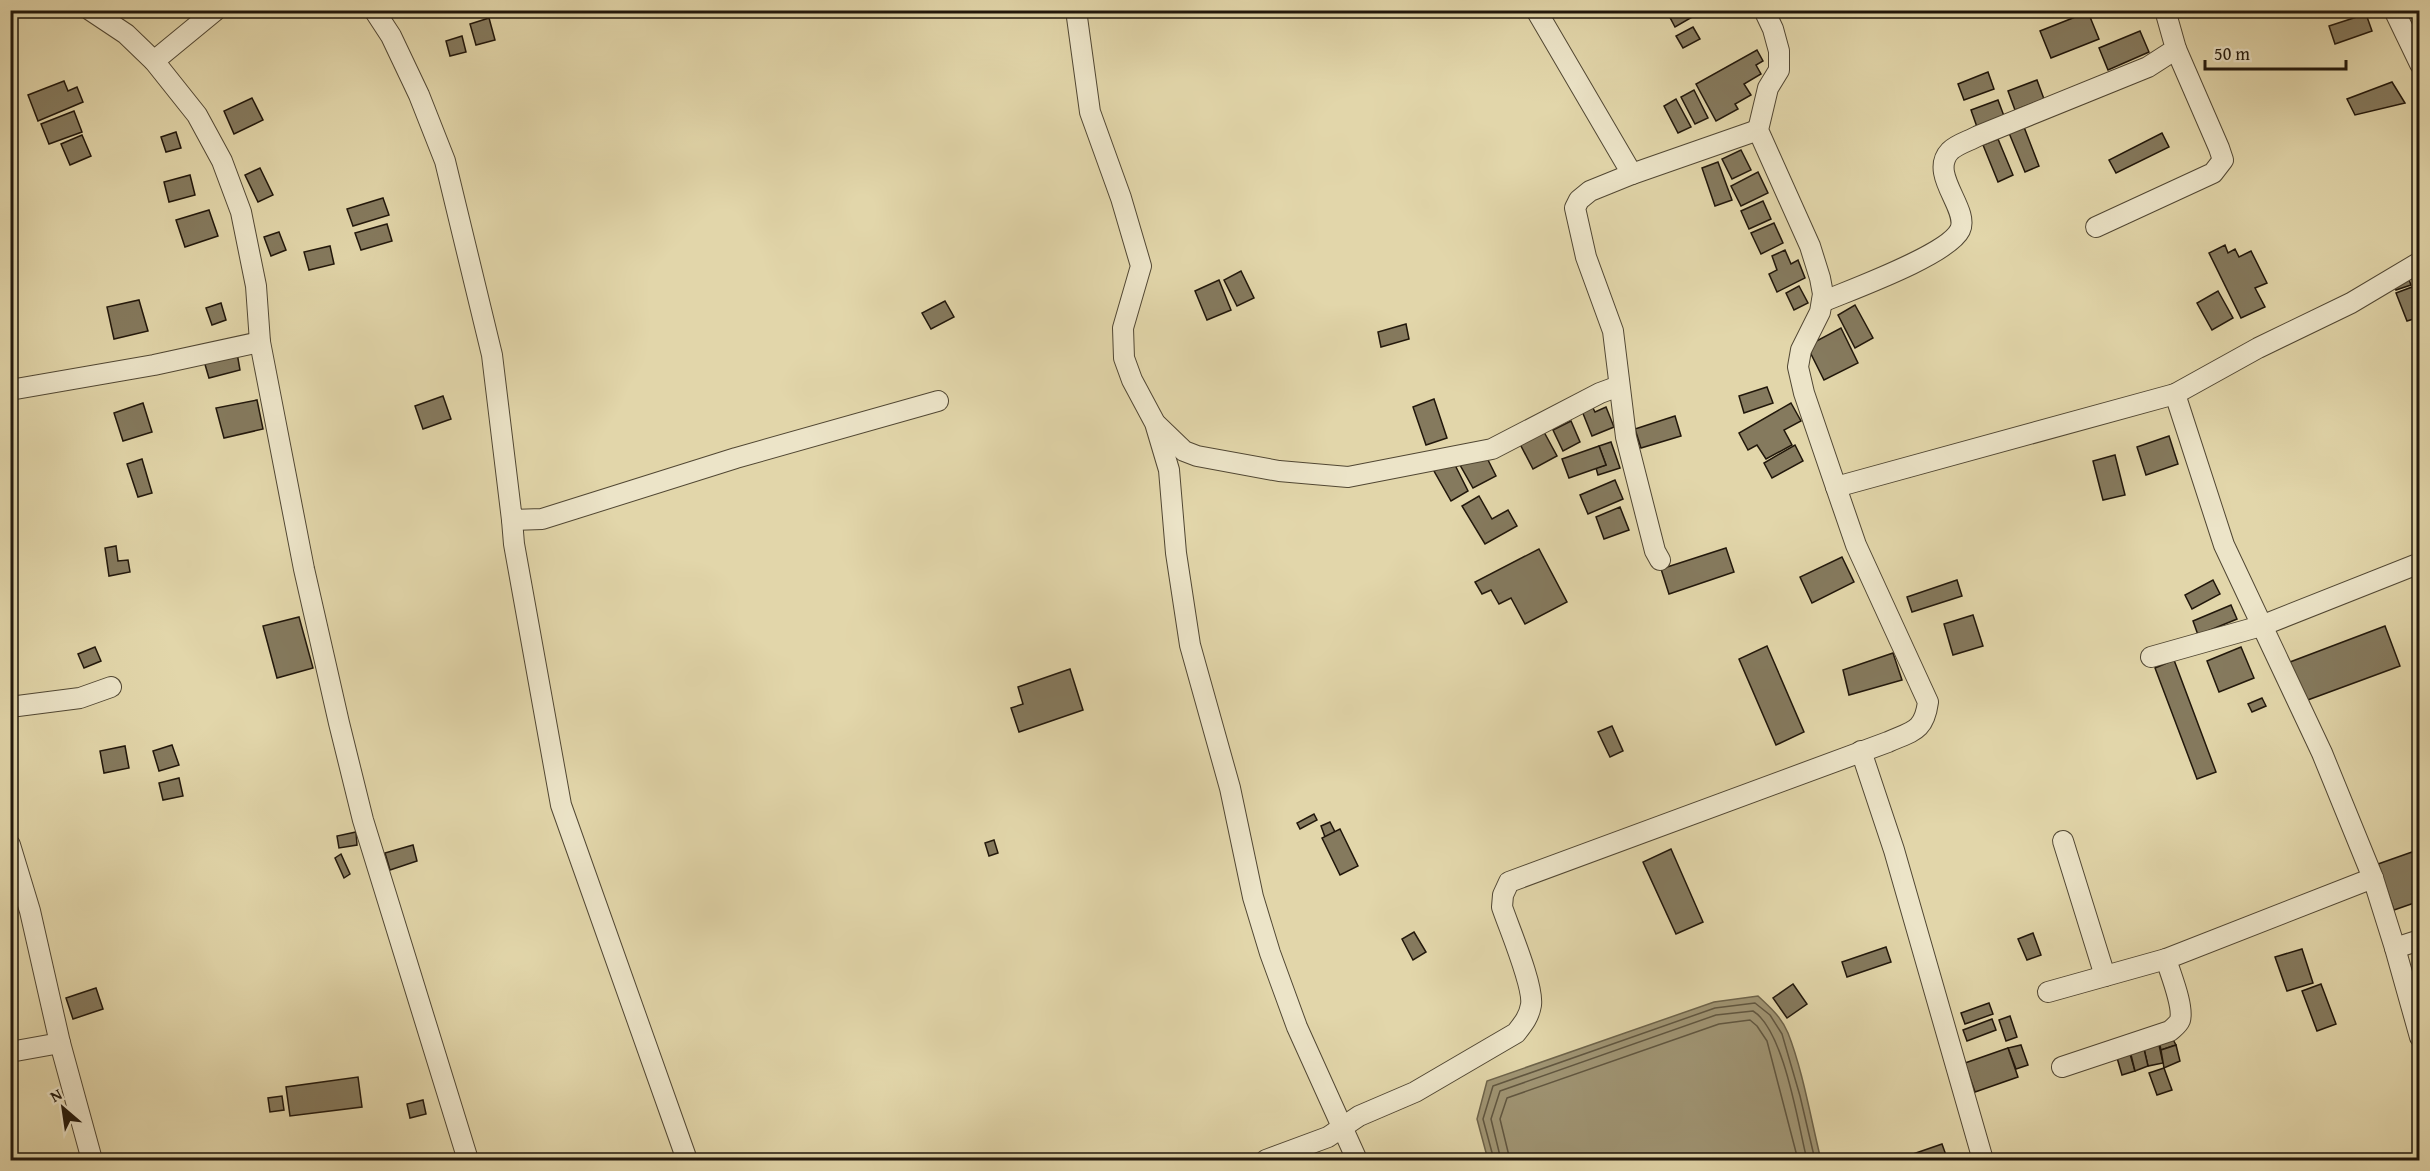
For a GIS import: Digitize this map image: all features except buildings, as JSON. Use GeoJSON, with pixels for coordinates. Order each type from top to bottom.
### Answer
{"type":"FeatureCollection","features":[{"type":"Feature","properties":{"kind":"street"},"geometry":{"type":"LineString","coordinates":[[90,10],[126,34],[154,61],[197,115],[222,161],[240,212],[256,286],[260,342],[304,569],[363,820],[468,1161]]}},
{"type":"Feature","properties":{"kind":"street"},"geometry":{"type":"LineString","coordinates":[[154,61],[216,10]]}},
{"type":"Feature","properties":{"kind":"street"},"geometry":{"type":"LineString","coordinates":[[374,10],[391,36],[419,95],[445,162],[492,355],[516,556],[561,805],[687,1161]]}},
{"type":"Feature","properties":{"kind":"street"},"geometry":{"type":"LineString","coordinates":[[1076,10],[1090,112],[1121,198],[1141,266],[1123,328],[1124,358],[1132,380],[1155,423],[1169,470],[1176,553],[1190,645],[1230,788],[1253,897],[1270,952],[1297,1027],[1357,1161]]}},
{"type":"Feature","properties":{"kind":"street"},"geometry":{"type":"LineString","coordinates":[[1536,10],[1632,174]]}},
{"type":"Feature","properties":{"kind":"street"},"geometry":{"type":"LineString","coordinates":[[1266,1161],[1328,1137],[1359,1116],[1414,1092],[1516,1033],[1527,1019],[1532,1003],[1502,907],[1503,895],[1509,882],[1861,751],[1918,728],[1926,718],[1928,702],[1856,545],[1804,393],[1798,367],[1801,350],[1820,312],[1823,294],[1810,246],[1758,130],[1768,88],[1779,70],[1779,51],[1773,28],[1764,10]]}},
{"type":"Feature","properties":{"kind":"street"},"geometry":{"type":"LineString","coordinates":[[2096,227],[2213,173],[2223,160],[2176,49],[2165,10]]}},
{"type":"Feature","properties":{"kind":"street"},"geometry":{"type":"LineString","coordinates":[[2394,10],[2420,64]]}},
{"type":"Feature","properties":{"kind":"street"},"geometry":{"type":"LineString","coordinates":[[1822,302],[1932,254],[1951,241],[1961,226],[1961,219],[1944,169],[1947,154],[1952,149],[1995,129],[2148,67],[2176,49]]}},
{"type":"Feature","properties":{"kind":"street"},"geometry":{"type":"LineString","coordinates":[[1660,560],[1655,551],[1635,477],[1619,386],[1617,351],[1613,331],[1586,257],[1575,208],[1579,200],[1590,191],[1758,130]]}},
{"type":"Feature","properties":{"kind":"street"},"geometry":{"type":"LineString","coordinates":[[1836,486],[2175,394],[2258,348],[2343,307],[2420,262]]}},
{"type":"Feature","properties":{"kind":"street"},"geometry":{"type":"LineString","coordinates":[[10,390],[153,365],[260,342]]}},
{"type":"Feature","properties":{"kind":"street"},"geometry":{"type":"LineString","coordinates":[[1155,423],[1184,450],[1197,456],[1279,471],[1347,477],[1492,449],[1600,393],[1619,386]]}},
{"type":"Feature","properties":{"kind":"street"},"geometry":{"type":"LineString","coordinates":[[2175,394],[2224,545],[2322,753],[2373,878],[2420,1037]]}},
{"type":"Feature","properties":{"kind":"street"},"geometry":{"type":"LineString","coordinates":[[512,520],[542,519],[736,458],[938,401]]}},
{"type":"Feature","properties":{"kind":"street"},"geometry":{"type":"LineString","coordinates":[[2151,657],[2261,626],[2420,562]]}},
{"type":"Feature","properties":{"kind":"street"},"geometry":{"type":"LineString","coordinates":[[10,707],[80,698],[111,687]]}},
{"type":"Feature","properties":{"kind":"street"},"geometry":{"type":"LineString","coordinates":[[1861,751],[1894,850],[1983,1161]]}},
{"type":"Feature","properties":{"kind":"street"},"geometry":{"type":"LineString","coordinates":[[2063,841],[2105,976]]}},
{"type":"Feature","properties":{"kind":"street"},"geometry":{"type":"LineString","coordinates":[[10,845],[38,941],[60,1043],[92,1161]]}},
{"type":"Feature","properties":{"kind":"street"},"geometry":{"type":"LineString","coordinates":[[2048,992],[2166,959],[2373,878]]}},
{"type":"Feature","properties":{"kind":"street"},"geometry":{"type":"LineString","coordinates":[[2395,948],[2420,940]]}},
{"type":"Feature","properties":{"kind":"street"},"geometry":{"type":"LineString","coordinates":[[2062,1067],[2170,1031],[2178,1024],[2181,1017],[2180,1007],[2166,959]]}},
{"type":"Feature","properties":{"kind":"street"},"geometry":{"type":"LineString","coordinates":[[10,1052],[60,1043]]}},
{"type":"Feature","properties":{"kind":"water"},"geometry":{"type":"Polygon","coordinates":[[[1758,996],[1779,1018],[1788,1033],[1802,1079],[1821,1160],[1488,1160],[1477,1119],[1487,1081],[1714,1002],[1758,996]]]}}]}
